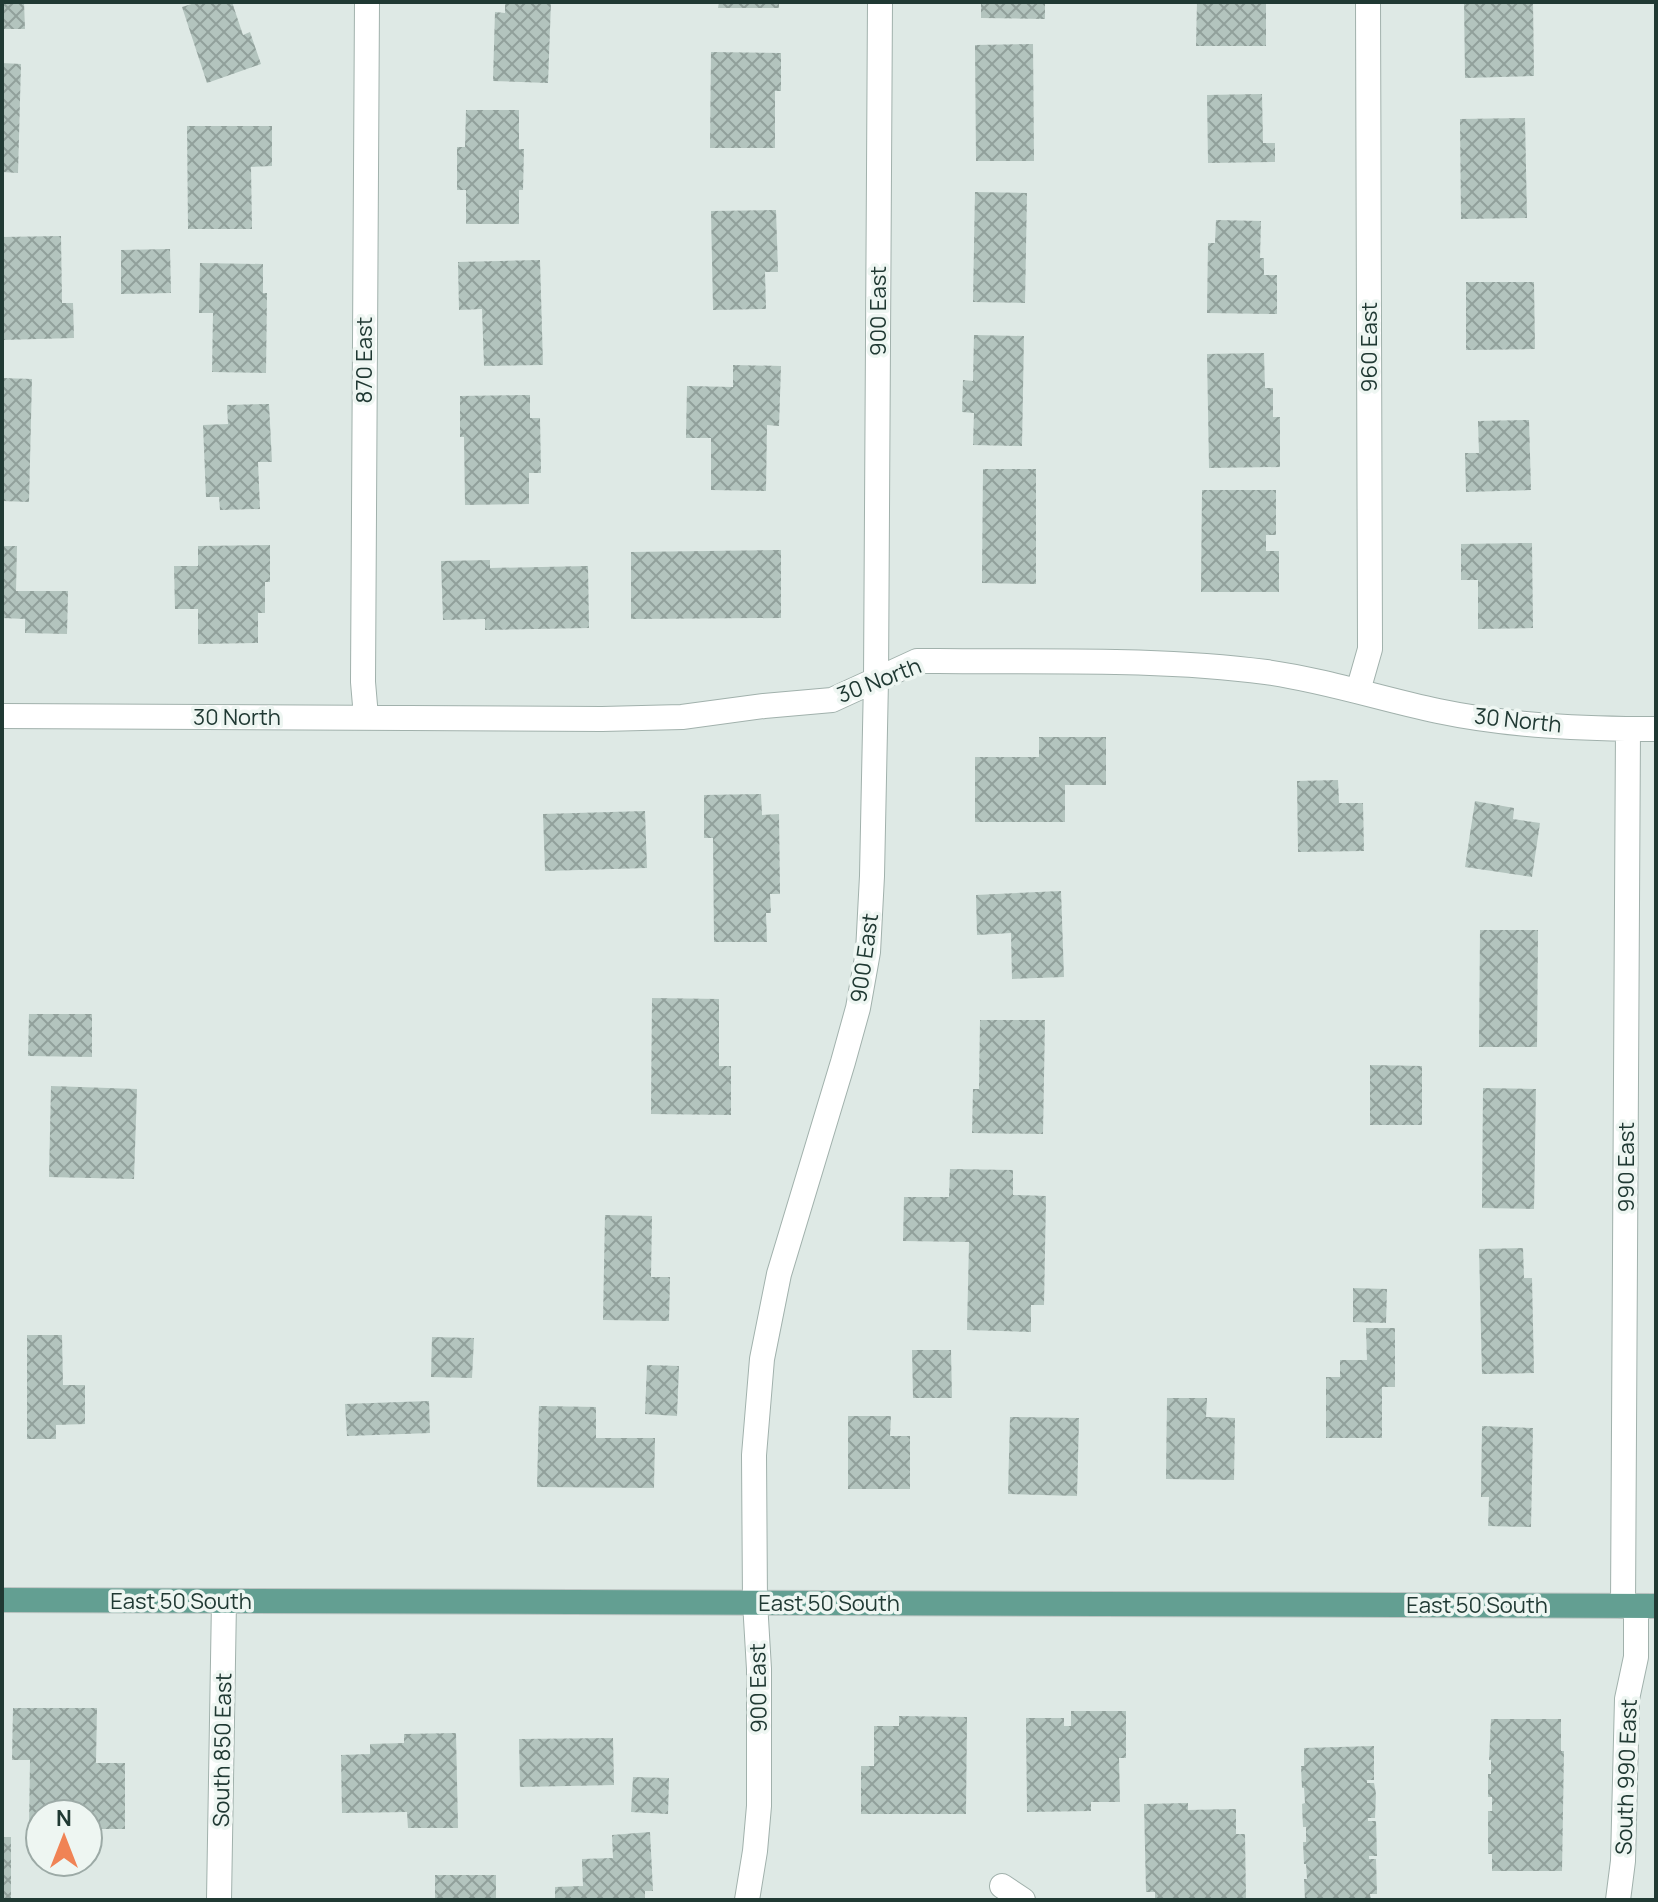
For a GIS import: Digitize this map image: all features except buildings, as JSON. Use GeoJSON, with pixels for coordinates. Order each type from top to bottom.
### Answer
{"type":"FeatureCollection","features":[{"type":"Feature","properties":{"kind":"main road","name":"East 50 South"},"geometry":{"type":"LineString","coordinates":[[2,1600],[1639,1606]]}},
{"type":"Feature","properties":{"kind":"street","name":"870 East"},"geometry":{"type":"LineString","coordinates":[[366,717],[363,650],[367,2]]}},
{"type":"Feature","properties":{"kind":"street","name":"900 East"},"geometry":{"type":"LineString","coordinates":[[747,1900],[755,1851],[759,1792],[754,1455],[762,1359],[770,1312],[791,1229],[847,1049],[868,952],[876,680],[880,2]]}},
{"type":"Feature","properties":{"kind":"street","name":"960 East"},"geometry":{"type":"LineString","coordinates":[[1358,691],[1370,649],[1368,2]]}},
{"type":"Feature","properties":{"kind":"street","name":"30 North"},"geometry":{"type":"LineString","coordinates":[[2,716],[682,717],[832,700],[917,661],[1196,665],[1269,673],[1440,711],[1528,724],[1656,729]]}},
{"type":"Feature","properties":{"kind":"street","name":"990 East"},"geometry":{"type":"LineString","coordinates":[[1628,729],[1639,1606]]}},
{"type":"Feature","properties":{"kind":"street","name":"South 850 East"},"geometry":{"type":"LineString","coordinates":[[219,1900],[224,1601]]}},
{"type":"Feature","properties":{"kind":"street","name":"South 990 East"},"geometry":{"type":"LineString","coordinates":[[1618,1900],[1623,1861],[1627,1699],[1636,1657],[1639,1606]]}},
{"type":"Feature","properties":{"kind":"street"},"geometry":{"type":"LineString","coordinates":[[1002,1886],[1023,1900]]}}]}
